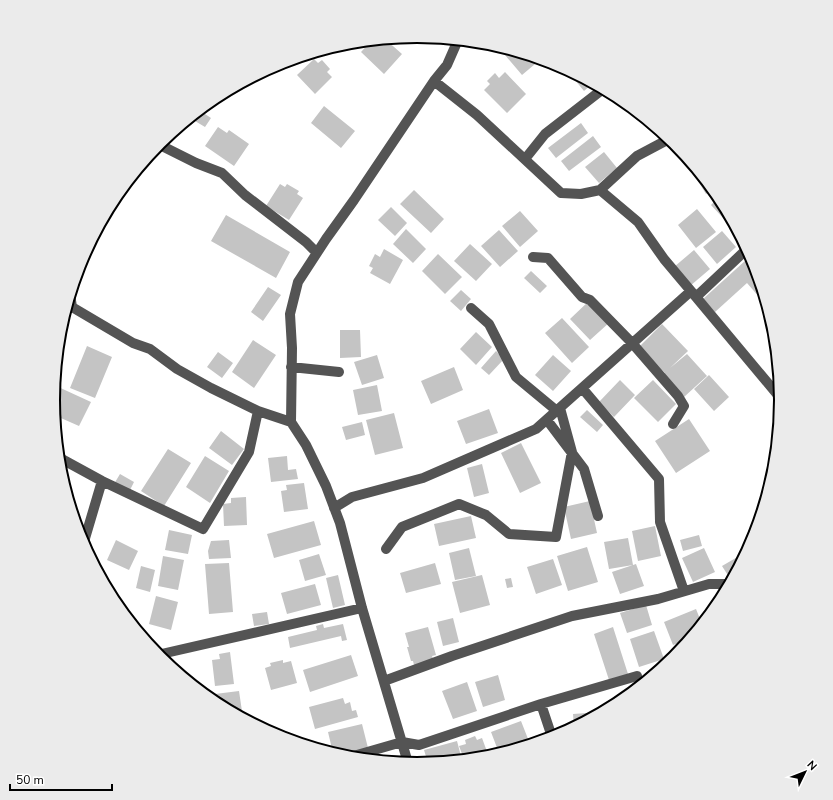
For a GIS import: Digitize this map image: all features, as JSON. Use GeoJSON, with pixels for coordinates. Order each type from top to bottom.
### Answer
{"type":"FeatureCollection","features":[{"type":"Feature","properties":{"kind":"street"},"geometry":{"type":"LineString","coordinates":[[406,757],[362,608],[340,523],[326,486],[306,445],[291,422],[290,314],[298,282],[434,81],[447,65],[456,45]]}},
{"type":"Feature","properties":{"kind":"street"},"geometry":{"type":"LineString","coordinates":[[434,81],[477,115],[561,192],[581,194],[600,190],[637,156],[663,142]]}},
{"type":"Feature","properties":{"kind":"street"},"geometry":{"type":"LineString","coordinates":[[525,159],[545,134],[598,93]]}},
{"type":"Feature","properties":{"kind":"street"},"geometry":{"type":"LineString","coordinates":[[165,147],[196,163],[222,173],[245,195],[306,242],[317,253]]}},
{"type":"Feature","properties":{"kind":"street"},"geometry":{"type":"LineString","coordinates":[[600,190],[638,222],[664,259],[774,389]]}},
{"type":"Feature","properties":{"kind":"street"},"geometry":{"type":"LineString","coordinates":[[334,508],[352,497],[423,478],[536,429],[632,343],[742,253]]}},
{"type":"Feature","properties":{"kind":"street"},"geometry":{"type":"LineString","coordinates":[[533,257],[548,258],[582,297],[590,300],[632,343],[678,396],[684,406],[672,424]]}},
{"type":"Feature","properties":{"kind":"street"},"geometry":{"type":"LineString","coordinates":[[72,307],[133,344],[150,349],[177,369],[211,388],[258,411],[291,422]]}},
{"type":"Feature","properties":{"kind":"street"},"geometry":{"type":"LineString","coordinates":[[386,549],[402,527],[459,504],[486,515],[509,534],[556,537],[572,452],[559,409],[516,377],[489,324],[471,308]]}},
{"type":"Feature","properties":{"kind":"street"},"geometry":{"type":"LineString","coordinates":[[291,367],[339,372]]}},
{"type":"Feature","properties":{"kind":"street"},"geometry":{"type":"LineString","coordinates":[[582,388],[659,480],[660,522],[684,591]]}},
{"type":"Feature","properties":{"kind":"street"},"geometry":{"type":"LineString","coordinates":[[65,461],[102,481],[203,529],[249,452],[258,411]]}},
{"type":"Feature","properties":{"kind":"street"},"geometry":{"type":"LineString","coordinates":[[547,420],[584,468],[598,516]]}},
{"type":"Feature","properties":{"kind":"street"},"geometry":{"type":"LineString","coordinates":[[87,536],[102,481]]}},
{"type":"Feature","properties":{"kind":"street"},"geometry":{"type":"LineString","coordinates":[[384,681],[452,656],[572,616],[658,599],[709,584],[723,584]]}},
{"type":"Feature","properties":{"kind":"street"},"geometry":{"type":"LineString","coordinates":[[165,653],[362,608]]}},
{"type":"Feature","properties":{"kind":"street"},"geometry":{"type":"LineString","coordinates":[[364,753],[402,742],[419,745],[541,704],[637,676]]}},
{"type":"Feature","properties":{"kind":"street"},"geometry":{"type":"LineString","coordinates":[[541,704],[550,731]]}},
{"type":"Feature","properties":{"kind":"building"},"geometry":{"type":"Polygon","coordinates":[[[391,44],[402,54],[384,74],[361,52],[366,47],[391,44]]]}},
{"type":"Feature","properties":{"kind":"building"},"geometry":{"type":"Polygon","coordinates":[[[505,55],[509,55],[535,64],[522,75],[505,55]]]}},
{"type":"Feature","properties":{"kind":"building"},"geometry":{"type":"Polygon","coordinates":[[[314,59],[318,63],[322,60],[330,69],[327,72],[332,77],[315,94],[297,75],[314,59]]]}},
{"type":"Feature","properties":{"kind":"building"},"geometry":{"type":"Polygon","coordinates":[[[505,72],[526,94],[507,113],[484,90],[490,84],[487,81],[495,73],[499,78],[505,72]]]}},
{"type":"Feature","properties":{"kind":"building"},"geometry":{"type":"Polygon","coordinates":[[[576,81],[588,87],[584,91],[576,81]]]}},
{"type":"Feature","properties":{"kind":"building"},"geometry":{"type":"Polygon","coordinates":[[[324,106],[355,131],[341,148],[311,123],[324,106]]]}},
{"type":"Feature","properties":{"kind":"building"},"geometry":{"type":"Polygon","coordinates":[[[204,113],[211,118],[205,127],[195,121],[204,113]]]}},
{"type":"Feature","properties":{"kind":"building"},"geometry":{"type":"Polygon","coordinates":[[[581,123],[588,133],[556,158],[548,148],[581,123]]]}},
{"type":"Feature","properties":{"kind":"building"},"geometry":{"type":"Polygon","coordinates":[[[218,127],[227,133],[229,130],[249,144],[234,166],[205,146],[218,127]]]}},
{"type":"Feature","properties":{"kind":"building"},"geometry":{"type":"Polygon","coordinates":[[[593,136],[601,147],[569,171],[561,161],[593,136]]]}},
{"type":"Feature","properties":{"kind":"building"},"geometry":{"type":"Polygon","coordinates":[[[604,152],[617,168],[599,183],[585,167],[604,152]]]}},
{"type":"Feature","properties":{"kind":"building"},"geometry":{"type":"Polygon","coordinates":[[[698,181],[700,183],[707,193],[706,194],[698,181]]]}},
{"type":"Feature","properties":{"kind":"building"},"geometry":{"type":"Polygon","coordinates":[[[280,184],[285,187],[287,184],[299,191],[297,194],[303,198],[289,220],[266,206],[280,184]]]}},
{"type":"Feature","properties":{"kind":"building"},"geometry":{"type":"Polygon","coordinates":[[[414,190],[444,219],[431,233],[400,204],[414,190]]]}},
{"type":"Feature","properties":{"kind":"building"},"geometry":{"type":"Polygon","coordinates":[[[713,203],[724,219],[711,205],[713,203]]]}},
{"type":"Feature","properties":{"kind":"building"},"geometry":{"type":"Polygon","coordinates":[[[391,207],[407,223],[395,236],[378,220],[391,207]]]}},
{"type":"Feature","properties":{"kind":"building"},"geometry":{"type":"Polygon","coordinates":[[[697,209],[716,232],[696,248],[678,225],[697,209]]]}},
{"type":"Feature","properties":{"kind":"building"},"geometry":{"type":"Polygon","coordinates":[[[520,211],[538,231],[520,247],[502,226],[520,211]]]}},
{"type":"Feature","properties":{"kind":"building"},"geometry":{"type":"Polygon","coordinates":[[[226,215],[290,252],[276,278],[211,241],[226,215]]]}},
{"type":"Feature","properties":{"kind":"building"},"geometry":{"type":"Polygon","coordinates":[[[406,229],[426,249],[413,263],[393,244],[406,229]]]}},
{"type":"Feature","properties":{"kind":"building"},"geometry":{"type":"Polygon","coordinates":[[[499,230],[518,251],[500,267],[481,246],[499,230]]]}},
{"type":"Feature","properties":{"kind":"building"},"geometry":{"type":"Polygon","coordinates":[[[722,231],[736,247],[717,264],[703,247],[722,231]]]}},
{"type":"Feature","properties":{"kind":"building"},"geometry":{"type":"Polygon","coordinates":[[[470,244],[492,264],[476,281],[454,261],[470,244]]]}},
{"type":"Feature","properties":{"kind":"building"},"geometry":{"type":"Polygon","coordinates":[[[384,249],[403,260],[390,284],[370,273],[373,268],[369,266],[375,254],[380,257],[384,249]]]}},
{"type":"Feature","properties":{"kind":"building"},"geometry":{"type":"Polygon","coordinates":[[[694,250],[710,269],[690,286],[674,267],[694,250]]]}},
{"type":"Feature","properties":{"kind":"building"},"geometry":{"type":"Polygon","coordinates":[[[438,254],[462,277],[445,294],[422,271],[438,254]]]}},
{"type":"Feature","properties":{"kind":"building"},"geometry":{"type":"Polygon","coordinates":[[[745,261],[758,295],[747,283],[715,312],[703,299],[745,261]]]}},
{"type":"Feature","properties":{"kind":"building"},"geometry":{"type":"Polygon","coordinates":[[[531,271],[547,286],[540,293],[524,278],[531,271]]]}},
{"type":"Feature","properties":{"kind":"building"},"geometry":{"type":"Polygon","coordinates":[[[268,287],[281,295],[263,321],[251,312],[268,287]]]}},
{"type":"Feature","properties":{"kind":"building"},"geometry":{"type":"Polygon","coordinates":[[[461,290],[471,299],[461,311],[450,301],[461,290]]]}},
{"type":"Feature","properties":{"kind":"building"},"geometry":{"type":"Polygon","coordinates":[[[590,300],[610,322],[590,340],[570,319],[590,300]]]}},
{"type":"Feature","properties":{"kind":"building"},"geometry":{"type":"Polygon","coordinates":[[[562,318],[589,347],[572,363],[545,333],[562,318]]]}},
{"type":"Feature","properties":{"kind":"building"},"geometry":{"type":"Polygon","coordinates":[[[662,324],[688,351],[670,368],[687,354],[707,376],[684,397],[664,374],[665,373],[640,346],[662,324]]]}},
{"type":"Feature","properties":{"kind":"building"},"geometry":{"type":"Polygon","coordinates":[[[340,330],[360,330],[361,357],[340,358],[340,330]]]}},
{"type":"Feature","properties":{"kind":"building"},"geometry":{"type":"Polygon","coordinates":[[[476,332],[492,347],[476,365],[460,349],[476,332]]]}},
{"type":"Feature","properties":{"kind":"building"},"geometry":{"type":"Polygon","coordinates":[[[253,340],[276,355],[254,388],[232,372],[253,340]]]}},
{"type":"Feature","properties":{"kind":"building"},"geometry":{"type":"Polygon","coordinates":[[[87,346],[112,357],[95,398],[70,388],[87,346]]]}},
{"type":"Feature","properties":{"kind":"building"},"geometry":{"type":"Polygon","coordinates":[[[496,351],[504,359],[489,375],[481,368],[496,351]]]}},
{"type":"Feature","properties":{"kind":"building"},"geometry":{"type":"Polygon","coordinates":[[[218,352],[233,363],[222,378],[207,367],[218,352]]]}},
{"type":"Feature","properties":{"kind":"building"},"geometry":{"type":"Polygon","coordinates":[[[377,355],[384,378],[362,385],[354,362],[377,355]]]}},
{"type":"Feature","properties":{"kind":"building"},"geometry":{"type":"Polygon","coordinates":[[[553,355],[571,371],[553,391],[535,375],[553,355]]]}},
{"type":"Feature","properties":{"kind":"building"},"geometry":{"type":"Polygon","coordinates":[[[454,367],[463,390],[431,404],[421,381],[454,367]]]}},
{"type":"Feature","properties":{"kind":"building"},"geometry":{"type":"Polygon","coordinates":[[[709,375],[729,397],[714,411],[694,389],[709,375]]]}},
{"type":"Feature","properties":{"kind":"building"},"geometry":{"type":"Polygon","coordinates":[[[620,380],[635,395],[614,417],[599,402],[620,380]]]}},
{"type":"Feature","properties":{"kind":"building"},"geometry":{"type":"Polygon","coordinates":[[[653,380],[676,404],[658,422],[634,398],[653,380]]]}},
{"type":"Feature","properties":{"kind":"building"},"geometry":{"type":"Polygon","coordinates":[[[377,385],[382,411],[358,415],[353,390],[377,385]]]}},
{"type":"Feature","properties":{"kind":"building"},"geometry":{"type":"Polygon","coordinates":[[[60,388],[91,402],[79,426],[60,418],[60,388]]]}},
{"type":"Feature","properties":{"kind":"building"},"geometry":{"type":"Polygon","coordinates":[[[489,409],[498,433],[466,444],[457,421],[489,409]]]}},
{"type":"Feature","properties":{"kind":"building"},"geometry":{"type":"Polygon","coordinates":[[[587,410],[603,425],[597,432],[580,417],[587,410]]]}},
{"type":"Feature","properties":{"kind":"building"},"geometry":{"type":"Polygon","coordinates":[[[394,413],[403,448],[375,455],[366,420],[394,413]]]}},
{"type":"Feature","properties":{"kind":"building"},"geometry":{"type":"Polygon","coordinates":[[[689,419],[710,451],[676,473],[655,441],[689,419]]]}},
{"type":"Feature","properties":{"kind":"building"},"geometry":{"type":"Polygon","coordinates":[[[362,422],[365,435],[346,440],[342,427],[362,422]]]}},
{"type":"Feature","properties":{"kind":"building"},"geometry":{"type":"Polygon","coordinates":[[[221,431],[244,449],[232,465],[209,448],[221,431]]]}},
{"type":"Feature","properties":{"kind":"building"},"geometry":{"type":"Polygon","coordinates":[[[521,443],[541,483],[520,493],[501,453],[521,443]]]}},
{"type":"Feature","properties":{"kind":"building"},"geometry":{"type":"Polygon","coordinates":[[[168,449],[191,463],[164,506],[141,491],[168,449]]]}},
{"type":"Feature","properties":{"kind":"building"},"geometry":{"type":"Polygon","coordinates":[[[205,456],[229,471],[210,503],[186,487],[205,456]]]}},
{"type":"Feature","properties":{"kind":"building"},"geometry":{"type":"Polygon","coordinates":[[[287,456],[288,470],[296,469],[298,479],[271,482],[268,458],[287,456]]]}},
{"type":"Feature","properties":{"kind":"building"},"geometry":{"type":"Polygon","coordinates":[[[482,464],[489,493],[474,497],[467,468],[482,464]]]}},
{"type":"Feature","properties":{"kind":"building"},"geometry":{"type":"Polygon","coordinates":[[[120,474],[134,482],[129,492],[114,484],[120,474]]]}},
{"type":"Feature","properties":{"kind":"building"},"geometry":{"type":"Polygon","coordinates":[[[304,483],[308,509],[284,512],[281,491],[287,490],[286,485],[304,483]]]}},
{"type":"Feature","properties":{"kind":"building"},"geometry":{"type":"Polygon","coordinates":[[[246,497],[247,525],[224,526],[223,504],[231,503],[231,498],[246,497]]]}},
{"type":"Feature","properties":{"kind":"building"},"geometry":{"type":"Polygon","coordinates":[[[590,501],[597,533],[571,539],[564,507],[590,501]]]}},
{"type":"Feature","properties":{"kind":"building"},"geometry":{"type":"Polygon","coordinates":[[[471,516],[476,538],[439,546],[434,524],[471,516]]]}},
{"type":"Feature","properties":{"kind":"building"},"geometry":{"type":"Polygon","coordinates":[[[314,521],[321,545],[274,558],[267,534],[314,521]]]}},
{"type":"Feature","properties":{"kind":"building"},"geometry":{"type":"Polygon","coordinates":[[[655,526],[661,556],[638,561],[632,531],[655,526]]]}},
{"type":"Feature","properties":{"kind":"building"},"geometry":{"type":"Polygon","coordinates":[[[169,530],[192,535],[188,554],[165,550],[169,530]]]}},
{"type":"Feature","properties":{"kind":"building"},"geometry":{"type":"Polygon","coordinates":[[[699,535],[702,546],[683,551],[680,540],[699,535]]]}},
{"type":"Feature","properties":{"kind":"building"},"geometry":{"type":"Polygon","coordinates":[[[628,538],[633,565],[609,569],[604,542],[628,538]]]}},
{"type":"Feature","properties":{"kind":"building"},"geometry":{"type":"Polygon","coordinates":[[[116,540],[138,551],[129,570],[107,560],[116,540]]]}},
{"type":"Feature","properties":{"kind":"building"},"geometry":{"type":"Polygon","coordinates":[[[229,540],[231,558],[209,559],[208,551],[211,541],[229,540]]]}},
{"type":"Feature","properties":{"kind":"building"},"geometry":{"type":"Polygon","coordinates":[[[587,547],[598,582],[568,591],[557,556],[587,547]]]}},
{"type":"Feature","properties":{"kind":"building"},"geometry":{"type":"Polygon","coordinates":[[[469,548],[476,576],[455,580],[449,553],[469,548]]]}},
{"type":"Feature","properties":{"kind":"building"},"geometry":{"type":"Polygon","coordinates":[[[704,548],[715,572],[693,582],[682,558],[704,548]]]}},
{"type":"Feature","properties":{"kind":"building"},"geometry":{"type":"Polygon","coordinates":[[[319,554],[326,575],[305,581],[299,560],[319,554]]]}},
{"type":"Feature","properties":{"kind":"building"},"geometry":{"type":"Polygon","coordinates":[[[163,556],[184,560],[178,590],[158,586],[163,556]]]}},
{"type":"Feature","properties":{"kind":"building"},"geometry":{"type":"Polygon","coordinates":[[[737,557],[728,575],[722,566],[737,557]]]}},
{"type":"Feature","properties":{"kind":"building"},"geometry":{"type":"Polygon","coordinates":[[[553,559],[562,585],[536,594],[527,567],[553,559]]]}},
{"type":"Feature","properties":{"kind":"building"},"geometry":{"type":"Polygon","coordinates":[[[229,563],[233,612],[209,614],[205,564],[229,563]]]}},
{"type":"Feature","properties":{"kind":"building"},"geometry":{"type":"Polygon","coordinates":[[[435,563],[441,584],[406,593],[400,573],[435,563]]]}},
{"type":"Feature","properties":{"kind":"building"},"geometry":{"type":"Polygon","coordinates":[[[636,564],[644,586],[620,594],[612,572],[636,564]]]}},
{"type":"Feature","properties":{"kind":"building"},"geometry":{"type":"Polygon","coordinates":[[[141,566],[155,570],[150,592],[136,588],[141,566]]]}},
{"type":"Feature","properties":{"kind":"building"},"geometry":{"type":"Polygon","coordinates":[[[338,575],[345,605],[333,608],[326,578],[338,575]]]}},
{"type":"Feature","properties":{"kind":"building"},"geometry":{"type":"Polygon","coordinates":[[[482,575],[490,605],[460,613],[452,582],[482,575]]]}},
{"type":"Feature","properties":{"kind":"building"},"geometry":{"type":"Polygon","coordinates":[[[511,578],[513,587],[507,588],[505,579],[511,578]]]}},
{"type":"Feature","properties":{"kind":"building"},"geometry":{"type":"Polygon","coordinates":[[[315,584],[321,605],[287,614],[281,593],[315,584]]]}},
{"type":"Feature","properties":{"kind":"building"},"geometry":{"type":"Polygon","coordinates":[[[156,596],[178,602],[171,630],[149,624],[156,596]]]}},
{"type":"Feature","properties":{"kind":"building"},"geometry":{"type":"Polygon","coordinates":[[[646,605],[652,625],[627,633],[620,613],[646,605]]]}},
{"type":"Feature","properties":{"kind":"building"},"geometry":{"type":"Polygon","coordinates":[[[696,609],[699,618],[677,643],[673,645],[664,622],[696,609]]]}},
{"type":"Feature","properties":{"kind":"building"},"geometry":{"type":"Polygon","coordinates":[[[267,612],[269,624],[254,626],[252,614],[267,612]]]}},
{"type":"Feature","properties":{"kind":"building"},"geometry":{"type":"Polygon","coordinates":[[[453,618],[459,642],[443,646],[437,622],[453,618]]]}},
{"type":"Feature","properties":{"kind":"building"},"geometry":{"type":"Polygon","coordinates":[[[323,624],[324,628],[343,624],[347,640],[342,641],[341,636],[290,648],[288,637],[317,630],[316,626],[323,624]]]}},
{"type":"Feature","properties":{"kind":"building"},"geometry":{"type":"Polygon","coordinates":[[[428,627],[436,655],[432,656],[433,659],[414,665],[413,661],[411,661],[407,647],[409,647],[405,633],[428,627]]]}},
{"type":"Feature","properties":{"kind":"building"},"geometry":{"type":"Polygon","coordinates":[[[613,627],[628,674],[609,680],[594,634],[613,627]]]}},
{"type":"Feature","properties":{"kind":"building"},"geometry":{"type":"Polygon","coordinates":[[[654,631],[663,657],[660,660],[639,667],[630,639],[654,631]]]}},
{"type":"Feature","properties":{"kind":"building"},"geometry":{"type":"Polygon","coordinates":[[[230,652],[234,684],[215,686],[212,660],[220,659],[219,654],[230,652]]]}},
{"type":"Feature","properties":{"kind":"building"},"geometry":{"type":"Polygon","coordinates":[[[351,655],[358,676],[310,692],[303,670],[351,655]]]}},
{"type":"Feature","properties":{"kind":"building"},"geometry":{"type":"Polygon","coordinates":[[[283,660],[283,663],[291,661],[297,683],[271,690],[265,668],[271,666],[270,663],[283,660]]]}},
{"type":"Feature","properties":{"kind":"building"},"geometry":{"type":"Polygon","coordinates":[[[498,675],[505,700],[483,707],[475,682],[498,675]]]}},
{"type":"Feature","properties":{"kind":"building"},"geometry":{"type":"Polygon","coordinates":[[[467,682],[477,711],[453,719],[442,691],[467,682]]]}},
{"type":"Feature","properties":{"kind":"building"},"geometry":{"type":"Polygon","coordinates":[[[239,691],[242,711],[218,697],[215,694],[239,691]]]}},
{"type":"Feature","properties":{"kind":"building"},"geometry":{"type":"Polygon","coordinates":[[[343,698],[345,704],[350,702],[352,711],[356,710],[358,717],[315,729],[309,707],[343,698]]]}},
{"type":"Feature","properties":{"kind":"building"},"geometry":{"type":"Polygon","coordinates":[[[587,713],[573,720],[573,714],[587,713]]]}},
{"type":"Feature","properties":{"kind":"building"},"geometry":{"type":"Polygon","coordinates":[[[521,721],[528,739],[497,748],[491,732],[521,721]]]}},
{"type":"Feature","properties":{"kind":"building"},"geometry":{"type":"Polygon","coordinates":[[[362,724],[368,748],[354,751],[331,747],[328,732],[362,724]]]}},
{"type":"Feature","properties":{"kind":"building"},"geometry":{"type":"Polygon","coordinates":[[[475,736],[477,740],[482,738],[486,750],[462,754],[459,746],[466,744],[465,740],[475,736]]]}},
{"type":"Feature","properties":{"kind":"building"},"geometry":{"type":"Polygon","coordinates":[[[457,741],[460,754],[426,757],[424,750],[457,741]]]}}]}
